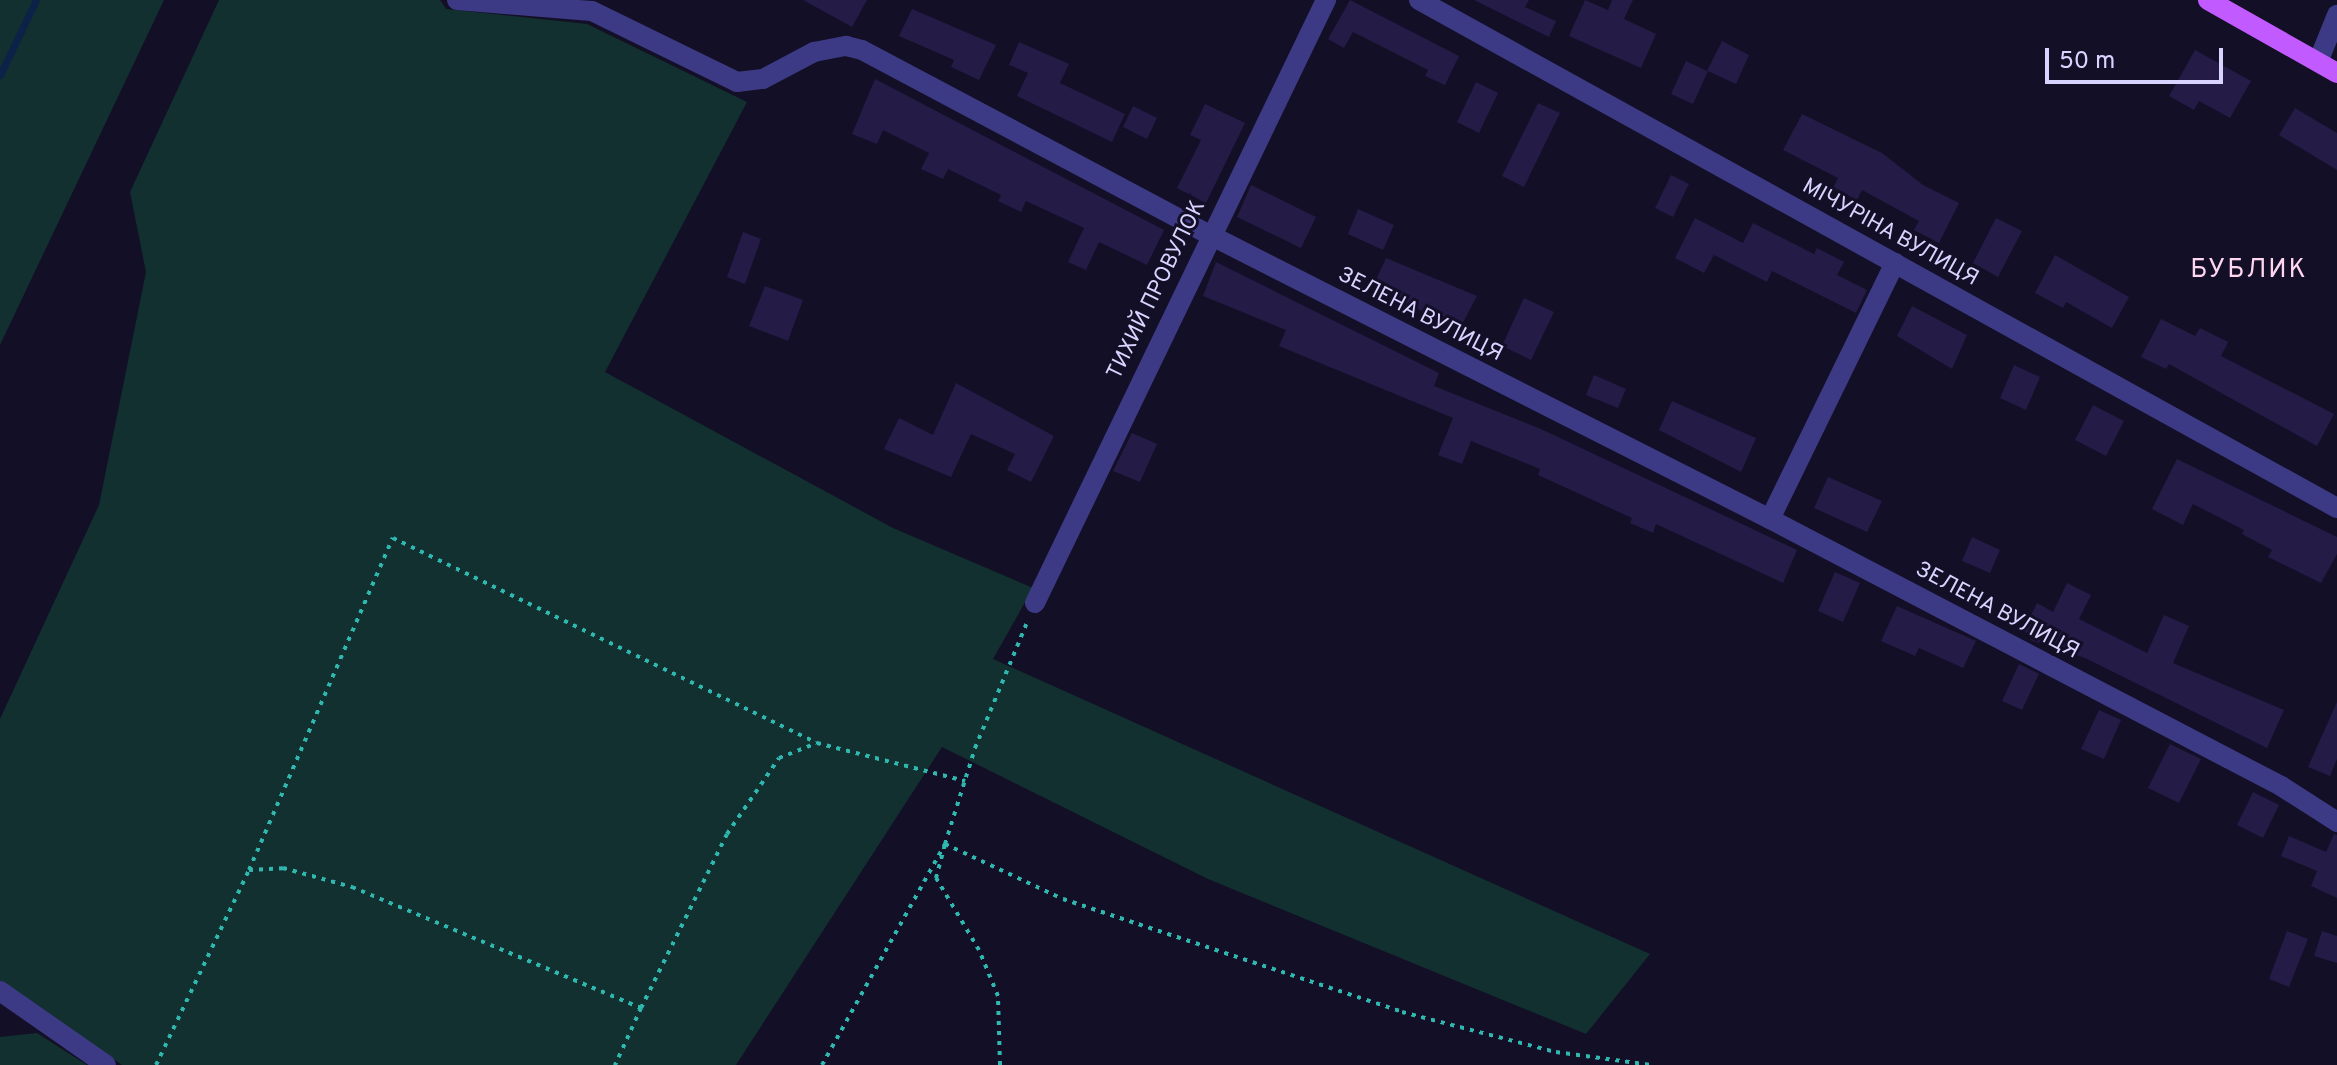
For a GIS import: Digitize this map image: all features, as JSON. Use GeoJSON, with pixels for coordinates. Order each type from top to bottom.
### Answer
{"type":"FeatureCollection","features":[{"type":"Feature","properties":{"kind":"main road"},"geometry":{"type":"LineString","coordinates":[[2208,0],[2337,73]]}},
{"type":"Feature","properties":{"kind":"street","name":"ЗЕЛЕНА ВУЛИЦЯ"},"geometry":{"type":"LineString","coordinates":[[457,0],[592,11],[737,82],[763,79],[814,52],[846,46],[862,50],[1210,235],[1770,519],[2281,786],[2337,822]]}},
{"type":"Feature","properties":{"kind":"street","name":"ТИХИЙ ПРОВУЛОК"},"geometry":{"type":"LineString","coordinates":[[1035,603],[1326,0]]}},
{"type":"Feature","properties":{"kind":"street","name":"МІЧУРІНА ВУЛИЦЯ"},"geometry":{"type":"LineString","coordinates":[[1419,0],[2337,508]]}},
{"type":"Feature","properties":{"kind":"street"},"geometry":{"type":"LineString","coordinates":[[2318,62],[2337,15]]}},
{"type":"Feature","properties":{"kind":"street"},"geometry":{"type":"LineString","coordinates":[[1770,519],[1895,263]]}},
{"type":"Feature","properties":{"kind":"street"},"geometry":{"type":"LineString","coordinates":[[0,991],[106,1065]]}},
{"type":"Feature","properties":{"kind":"path"},"geometry":{"type":"LineString","coordinates":[[156,1065],[249,870],[393,538],[817,743],[860,750],[965,781]]}},
{"type":"Feature","properties":{"kind":"path"},"geometry":{"type":"LineString","coordinates":[[1000,1065],[998,996],[979,950],[936,878],[965,781],[1035,603]]}},
{"type":"Feature","properties":{"kind":"path"},"geometry":{"type":"LineString","coordinates":[[615,1065],[727,834],[779,758],[817,743]]}},
{"type":"Feature","properties":{"kind":"path"},"geometry":{"type":"LineString","coordinates":[[822,1065],[945,844]]}},
{"type":"Feature","properties":{"kind":"path"},"geometry":{"type":"LineString","coordinates":[[945,844],[1063,899],[1402,1012],[1556,1052],[1651,1065]]}},
{"type":"Feature","properties":{"kind":"path"},"geometry":{"type":"LineString","coordinates":[[249,870],[283,868],[352,887],[641,1008]]}},
{"type":"Feature","properties":{"kind":"green space"},"geometry":{"type":"Polygon","coordinates":[[[0,0],[164,0],[0,345],[0,0]]]}},
{"type":"Feature","properties":{"kind":"green space"},"geometry":{"type":"Polygon","coordinates":[[[219,0],[440,0],[446,9],[587,24],[747,102],[605,372],[893,528],[1033,588],[993,659],[1650,954],[1586,1034],[1208,879],[942,747],[736,1065],[122,1065],[0,981],[0,719],[99,505],[146,272],[130,192],[219,0]]]}},
{"type":"Feature","properties":{"kind":"green space"},"geometry":{"type":"Polygon","coordinates":[[[37,1033],[87,1065],[0,1065],[0,1037],[37,1033]]]}},
{"type":"Feature","properties":{"kind":"building"},"geometry":{"type":"Polygon","coordinates":[[[803,0],[867,0],[852,27],[803,0]]]}},
{"type":"Feature","properties":{"kind":"building"},"geometry":{"type":"Polygon","coordinates":[[[1350,0],[1459,56],[1445,85],[1425,76],[1428,70],[1353,32],[1344,48],[1328,39],[1350,0]]]}},
{"type":"Feature","properties":{"kind":"building"},"geometry":{"type":"Polygon","coordinates":[[[1474,0],[1529,0],[1525,7],[1556,21],[1549,37],[1474,0]]]}},
{"type":"Feature","properties":{"kind":"building"},"geometry":{"type":"Polygon","coordinates":[[[1585,0],[1608,10],[1612,0],[1633,0],[1624,19],[1656,34],[1641,68],[1569,36],[1585,0]]]}},
{"type":"Feature","properties":{"kind":"building"},"geometry":{"type":"Polygon","coordinates":[[[912,9],[996,45],[979,80],[951,67],[954,60],[899,36],[912,9]]]}},
{"type":"Feature","properties":{"kind":"building"},"geometry":{"type":"Polygon","coordinates":[[[1722,41],[1749,55],[1736,84],[1708,71],[1693,104],[1671,94],[1686,61],[1707,71],[1722,41]]]}},
{"type":"Feature","properties":{"kind":"building"},"geometry":{"type":"Polygon","coordinates":[[[1019,42],[1069,64],[1060,83],[1125,114],[1112,142],[1017,96],[1028,73],[1009,65],[1019,42]]]}},
{"type":"Feature","properties":{"kind":"building"},"geometry":{"type":"Polygon","coordinates":[[[2195,50],[2251,81],[2230,118],[2199,101],[2194,110],[2169,96],[2195,50]]]}},
{"type":"Feature","properties":{"kind":"building"},"geometry":{"type":"Polygon","coordinates":[[[875,79],[1164,230],[1147,265],[1099,242],[1086,270],[1068,262],[1084,228],[1026,201],[1021,212],[998,201],[1001,195],[948,169],[943,179],[921,169],[929,153],[883,130],[877,144],[852,134],[875,79]]]}},
{"type":"Feature","properties":{"kind":"building"},"geometry":{"type":"Polygon","coordinates":[[[1476,82],[1498,93],[1479,133],[1457,122],[1476,82]]]}},
{"type":"Feature","properties":{"kind":"building"},"geometry":{"type":"Polygon","coordinates":[[[1538,103],[1560,113],[1524,187],[1502,176],[1538,103]]]}},
{"type":"Feature","properties":{"kind":"building"},"geometry":{"type":"Polygon","coordinates":[[[1205,104],[1245,123],[1206,203],[1177,188],[1201,140],[1190,135],[1205,104]]]}},
{"type":"Feature","properties":{"kind":"building"},"geometry":{"type":"Polygon","coordinates":[[[1133,106],[1157,118],[1147,139],[1123,127],[1133,106]]]}},
{"type":"Feature","properties":{"kind":"building"},"geometry":{"type":"Polygon","coordinates":[[[2295,108],[2337,133],[2337,170],[2279,135],[2295,108]]]}},
{"type":"Feature","properties":{"kind":"building"},"geometry":{"type":"Polygon","coordinates":[[[1802,114],[1882,153],[1923,185],[1959,203],[1939,243],[1914,230],[1919,221],[1862,190],[1857,200],[1833,188],[1838,178],[1783,150],[1802,114]]]}},
{"type":"Feature","properties":{"kind":"building"},"geometry":{"type":"Polygon","coordinates":[[[1671,175],[1689,184],[1673,217],[1655,208],[1671,175]]]}},
{"type":"Feature","properties":{"kind":"building"},"geometry":{"type":"Polygon","coordinates":[[[1251,185],[1316,217],[1301,248],[1237,217],[1251,185]]]}},
{"type":"Feature","properties":{"kind":"building"},"geometry":{"type":"Polygon","coordinates":[[[1358,209],[1394,225],[1383,250],[1348,234],[1358,209]]]}},
{"type":"Feature","properties":{"kind":"building"},"geometry":{"type":"Polygon","coordinates":[[[1695,218],[1743,243],[1753,223],[1814,254],[1817,248],[1844,262],[1837,275],[1867,290],[1856,313],[1772,271],[1767,282],[1714,255],[1704,273],[1675,258],[1695,218]]]}},
{"type":"Feature","properties":{"kind":"building"},"geometry":{"type":"Polygon","coordinates":[[[1996,218],[2022,231],[1998,277],[1973,263],[1996,218]]]}},
{"type":"Feature","properties":{"kind":"building"},"geometry":{"type":"Polygon","coordinates":[[[743,232],[761,239],[745,284],[727,277],[743,232]]]}},
{"type":"Feature","properties":{"kind":"building"},"geometry":{"type":"Polygon","coordinates":[[[2055,255],[2129,297],[2112,328],[2066,302],[2063,308],[2035,293],[2055,255]]]}},
{"type":"Feature","properties":{"kind":"building"},"geometry":{"type":"Polygon","coordinates":[[[1386,258],[1477,296],[1459,330],[1373,286],[1386,258]]]}},
{"type":"Feature","properties":{"kind":"building"},"geometry":{"type":"Polygon","coordinates":[[[1216,262],[1439,373],[1434,386],[1541,429],[1797,550],[1783,583],[1656,524],[1653,533],[1630,523],[1632,518],[1538,475],[1540,469],[1471,441],[1462,464],[1438,455],[1453,418],[1279,346],[1286,330],[1203,296],[1216,262]]]}},
{"type":"Feature","properties":{"kind":"building"},"geometry":{"type":"Polygon","coordinates":[[[765,286],[803,300],[788,341],[749,326],[765,286]]]}},
{"type":"Feature","properties":{"kind":"building"},"geometry":{"type":"Polygon","coordinates":[[[1524,298],[1554,312],[1531,360],[1502,346],[1524,298]]]}},
{"type":"Feature","properties":{"kind":"building"},"geometry":{"type":"Polygon","coordinates":[[[1912,306],[1967,335],[1952,369],[1897,336],[1912,306]]]}},
{"type":"Feature","properties":{"kind":"building"},"geometry":{"type":"Polygon","coordinates":[[[2161,319],[2195,336],[2200,328],[2228,342],[2221,356],[2334,414],[2317,446],[2169,364],[2166,369],[2141,357],[2161,319]]]}},
{"type":"Feature","properties":{"kind":"building"},"geometry":{"type":"Polygon","coordinates":[[[2014,365],[2040,377],[2026,410],[2000,398],[2014,365]]]}},
{"type":"Feature","properties":{"kind":"building"},"geometry":{"type":"Polygon","coordinates":[[[1594,375],[1626,389],[1618,408],[1586,395],[1594,375]]]}},
{"type":"Feature","properties":{"kind":"building"},"geometry":{"type":"Polygon","coordinates":[[[956,383],[1054,436],[1031,482],[1007,470],[1015,454],[971,434],[951,477],[884,449],[899,418],[933,435],[956,383]]]}},
{"type":"Feature","properties":{"kind":"building"},"geometry":{"type":"Polygon","coordinates":[[[1672,401],[1756,438],[1741,472],[1659,430],[1672,401]]]}},
{"type":"Feature","properties":{"kind":"building"},"geometry":{"type":"Polygon","coordinates":[[[2093,405],[2124,421],[2106,456],[2075,440],[2093,405]]]}},
{"type":"Feature","properties":{"kind":"building"},"geometry":{"type":"Polygon","coordinates":[[[1132,433],[1157,444],[1140,482],[1113,471],[1132,433]]]}},
{"type":"Feature","properties":{"kind":"building"},"geometry":{"type":"Polygon","coordinates":[[[2177,459],[2337,537],[2337,554],[2321,583],[2268,557],[2272,550],[2242,534],[2244,530],[2193,504],[2183,525],[2152,509],[2177,459]]]}},
{"type":"Feature","properties":{"kind":"building"},"geometry":{"type":"Polygon","coordinates":[[[1828,477],[1882,501],[1867,532],[1814,508],[1828,477]]]}},
{"type":"Feature","properties":{"kind":"building"},"geometry":{"type":"Polygon","coordinates":[[[1972,537],[2000,550],[1990,573],[1962,561],[1972,537]]]}},
{"type":"Feature","properties":{"kind":"building"},"geometry":{"type":"Polygon","coordinates":[[[1835,572],[1860,583],[1843,622],[1818,611],[1835,572]]]}},
{"type":"Feature","properties":{"kind":"building"},"geometry":{"type":"Polygon","coordinates":[[[2067,583],[2091,595],[2079,619],[2147,653],[2164,615],[2189,626],[2173,663],[2284,710],[2267,748],[2085,658],[2030,640],[2032,636],[2023,631],[2037,603],[2053,612],[2067,583]]]}},
{"type":"Feature","properties":{"kind":"building"},"geometry":{"type":"Polygon","coordinates":[[[1897,606],[1976,641],[1963,668],[1919,648],[1915,656],[1881,641],[1897,606]]]}},
{"type":"Feature","properties":{"kind":"building"},"geometry":{"type":"Polygon","coordinates":[[[2019,664],[2039,674],[2022,710],[2002,701],[2019,664]]]}},
{"type":"Feature","properties":{"kind":"building"},"geometry":{"type":"Polygon","coordinates":[[[2337,702],[2337,759],[2330,776],[2308,767],[2337,702]]]}},
{"type":"Feature","properties":{"kind":"building"},"geometry":{"type":"Polygon","coordinates":[[[2099,710],[2121,720],[2104,759],[2081,749],[2099,710]]]}},
{"type":"Feature","properties":{"kind":"building"},"geometry":{"type":"Polygon","coordinates":[[[2170,744],[2201,759],[2179,803],[2148,788],[2170,744]]]}},
{"type":"Feature","properties":{"kind":"building"},"geometry":{"type":"Polygon","coordinates":[[[2253,792],[2279,805],[2263,838],[2237,825],[2253,792]]]}},
{"type":"Feature","properties":{"kind":"building"},"geometry":{"type":"Polygon","coordinates":[[[2334,834],[2337,835],[2337,898],[2311,886],[2317,871],[2281,856],[2289,836],[2326,852],[2334,834]]]}},
{"type":"Feature","properties":{"kind":"building"},"geometry":{"type":"Polygon","coordinates":[[[2287,931],[2308,939],[2289,987],[2269,979],[2287,931]]]}},
{"type":"Feature","properties":{"kind":"building"},"geometry":{"type":"Polygon","coordinates":[[[2322,931],[2337,936],[2337,963],[2314,956],[2322,931]]]}},
{"type":"Feature","properties":{"kind":"waterway"},"geometry":{"type":"LineString","coordinates":[[0,75],[36,0]]}},
{"type":"Feature","properties":{"kind":"district","name":"БУБЛИК"},"geometry":{"type":"Point","coordinates":[2249,271]}}]}
